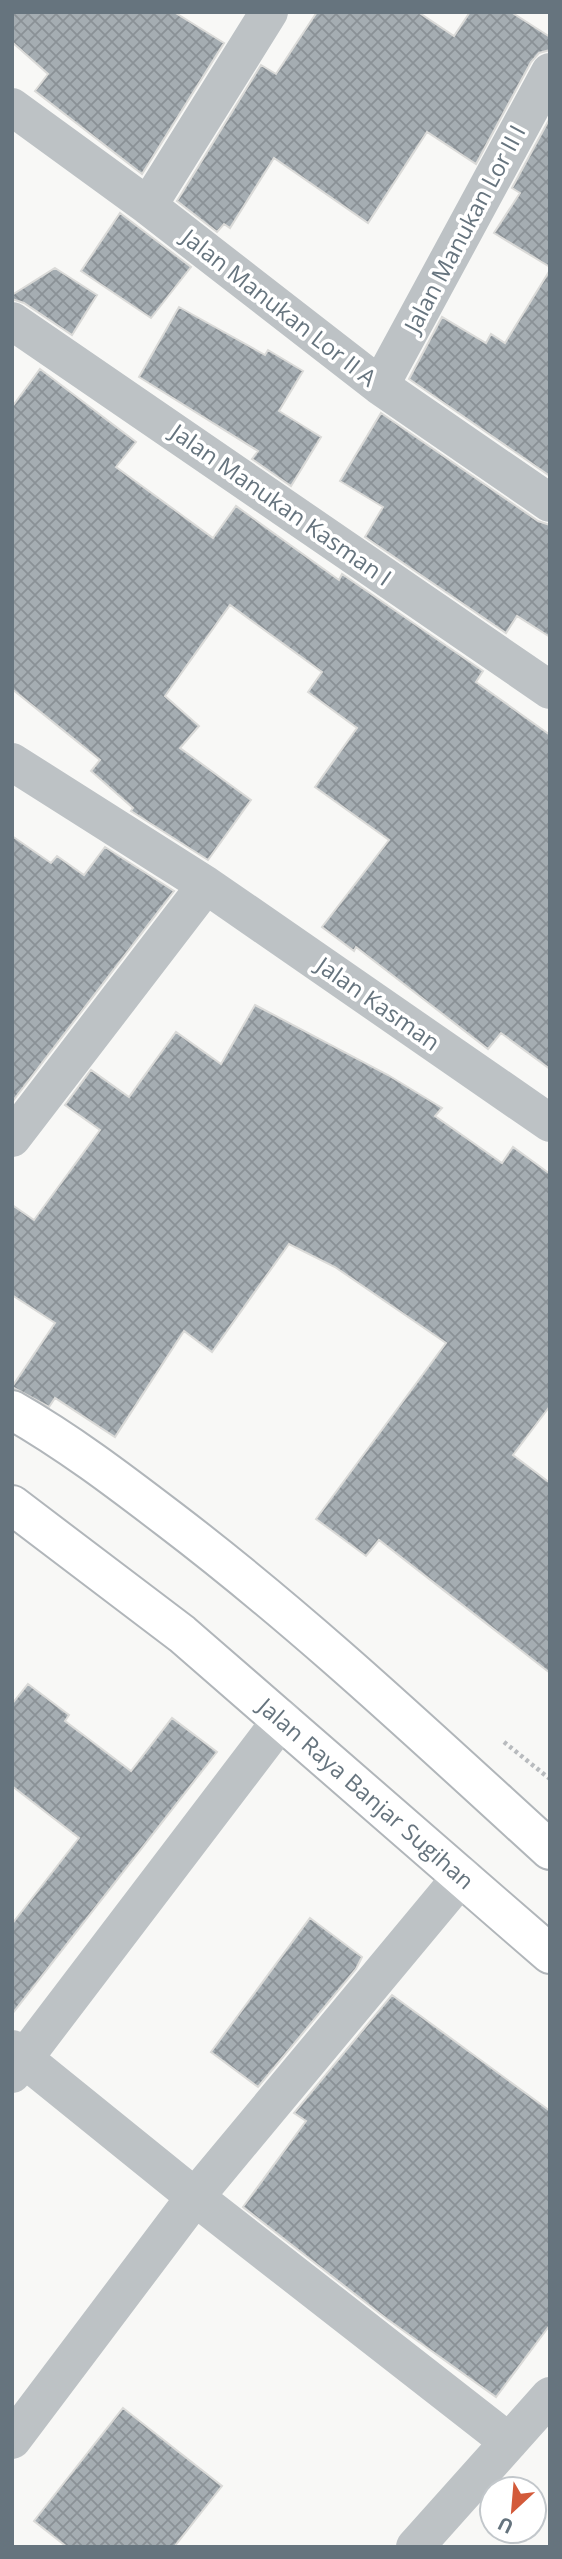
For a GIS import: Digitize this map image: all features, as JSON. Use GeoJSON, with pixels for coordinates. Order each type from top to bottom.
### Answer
{"type":"FeatureCollection","features":[{"type":"Feature","properties":{"kind":"main road"},"geometry":{"type":"LineString","coordinates":[[12,1410],[70,1443],[231,1566],[332,1651],[550,1850]]}},
{"type":"Feature","properties":{"kind":"main road","name":"Jalan Raya Banjar Sugihan"},"geometry":{"type":"LineString","coordinates":[[12,1505],[182,1634],[550,1954]]}},
{"type":"Feature","properties":{"kind":"street"},"geometry":{"type":"LineString","coordinates":[[148,206],[269,12]]}},
{"type":"Feature","properties":{"kind":"street","name":"Jalan Manukan Lor II I"},"geometry":{"type":"LineString","coordinates":[[380,386],[550,72]]}},
{"type":"Feature","properties":{"kind":"street","name":"Jalan Manukan Lor II A"},"geometry":{"type":"LineString","coordinates":[[12,107],[148,206],[380,386],[550,503]]}},
{"type":"Feature","properties":{"kind":"street","name":"Jalan Manukan Kasman I"},"geometry":{"type":"LineString","coordinates":[[12,321],[550,690]]}},
{"type":"Feature","properties":{"kind":"street","name":"Jalan Kasman"},"geometry":{"type":"LineString","coordinates":[[12,762],[206,885],[550,1123]]}},
{"type":"Feature","properties":{"kind":"street"},"geometry":{"type":"LineString","coordinates":[[12,1138],[206,885]]}},
{"type":"Feature","properties":{"kind":"street"},"geometry":{"type":"LineString","coordinates":[[282,1719],[16,2061],[509,2442]]}},
{"type":"Feature","properties":{"kind":"street"},"geometry":{"type":"LineString","coordinates":[[12,2440],[195,2197],[462,1876]]}},
{"type":"Feature","properties":{"kind":"street"},"geometry":{"type":"LineString","coordinates":[[415,2547],[550,2396]]}},
{"type":"Feature","properties":{"kind":"building"},"geometry":{"type":"Polygon","coordinates":[[[12,12],[174,12],[224,43],[142,174],[35,91],[48,74],[12,42],[12,12]]]}},
{"type":"Feature","properties":{"kind":"building"},"geometry":{"type":"Polygon","coordinates":[[[317,12],[418,12],[454,36],[470,12],[511,12],[550,37],[550,50],[539,53],[531,62],[476,164],[427,132],[368,223],[274,158],[230,228],[224,224],[217,232],[177,201],[261,65],[276,74],[317,12]]]}},
{"type":"Feature","properties":{"kind":"building"},"geometry":{"type":"Polygon","coordinates":[[[550,118],[550,267],[494,233],[520,193],[512,188],[550,118]]]}},
{"type":"Feature","properties":{"kind":"building"},"geometry":{"type":"Polygon","coordinates":[[[120,213],[191,267],[151,318],[81,271],[120,213]]]}},
{"type":"Feature","properties":{"kind":"building"},"geometry":{"type":"Polygon","coordinates":[[[55,268],[97,295],[72,335],[24,303],[12,299],[12,295],[55,268]]]}},
{"type":"Feature","properties":{"kind":"building"},"geometry":{"type":"Polygon","coordinates":[[[550,270],[550,476],[409,379],[442,317],[486,343],[491,334],[505,343],[550,270]]]}},
{"type":"Feature","properties":{"kind":"building"},"geometry":{"type":"Polygon","coordinates":[[[179,307],[265,355],[268,350],[303,371],[279,411],[321,437],[291,486],[252,459],[258,451],[139,377],[179,307]]]}},
{"type":"Feature","properties":{"kind":"building"},"geometry":{"type":"Polygon","coordinates":[[[40,369],[136,442],[116,467],[213,538],[236,506],[339,580],[342,574],[483,671],[476,682],[550,735],[550,1069],[501,1033],[488,1049],[356,947],[354,951],[322,927],[389,840],[315,787],[357,728],[308,692],[322,672],[230,605],[165,696],[199,726],[180,748],[251,800],[208,860],[131,811],[133,808],[91,771],[100,760],[12,689],[12,407],[40,369]]]}},
{"type":"Feature","properties":{"kind":"building"},"geometry":{"type":"Polygon","coordinates":[[[381,413],[538,521],[550,525],[550,637],[517,616],[506,633],[365,537],[383,507],[340,481],[381,413]]]}},
{"type":"Feature","properties":{"kind":"building"},"geometry":{"type":"Polygon","coordinates":[[[12,836],[51,863],[57,856],[84,875],[105,847],[174,891],[12,1102],[12,836]]]}},
{"type":"Feature","properties":{"kind":"building"},"geometry":{"type":"Polygon","coordinates":[[[255,1005],[388,1075],[442,1108],[435,1116],[502,1163],[513,1147],[550,1174],[550,1406],[513,1455],[550,1483],[550,1673],[379,1540],[366,1556],[316,1519],[446,1343],[335,1267],[289,1244],[212,1352],[184,1331],[115,1437],[55,1398],[49,1407],[12,1387],[55,1323],[12,1295],[12,1205],[34,1220],[100,1130],[65,1105],[91,1070],[129,1097],[176,1032],[221,1064],[255,1005]]]}},
{"type":"Feature","properties":{"kind":"building"},"geometry":{"type":"Polygon","coordinates":[[[28,1684],[69,1715],[65,1721],[131,1771],[172,1718],[217,1752],[12,2014],[12,1924],[79,1838],[12,1786],[12,1704],[28,1684]]]}},
{"type":"Feature","properties":{"kind":"building"},"geometry":{"type":"Polygon","coordinates":[[[310,1918],[362,1957],[356,1969],[258,2087],[211,2052],[310,1918]]]}},
{"type":"Feature","properties":{"kind":"building"},"geometry":{"type":"Polygon","coordinates":[[[392,1995],[550,2111],[550,2325],[496,2397],[387,2319],[243,2207],[306,2121],[294,2113],[392,1995]]]}},
{"type":"Feature","properties":{"kind":"building"},"geometry":{"type":"Polygon","coordinates":[[[123,2408],[222,2486],[174,2547],[67,2547],[34,2521],[123,2408]]]}}]}
